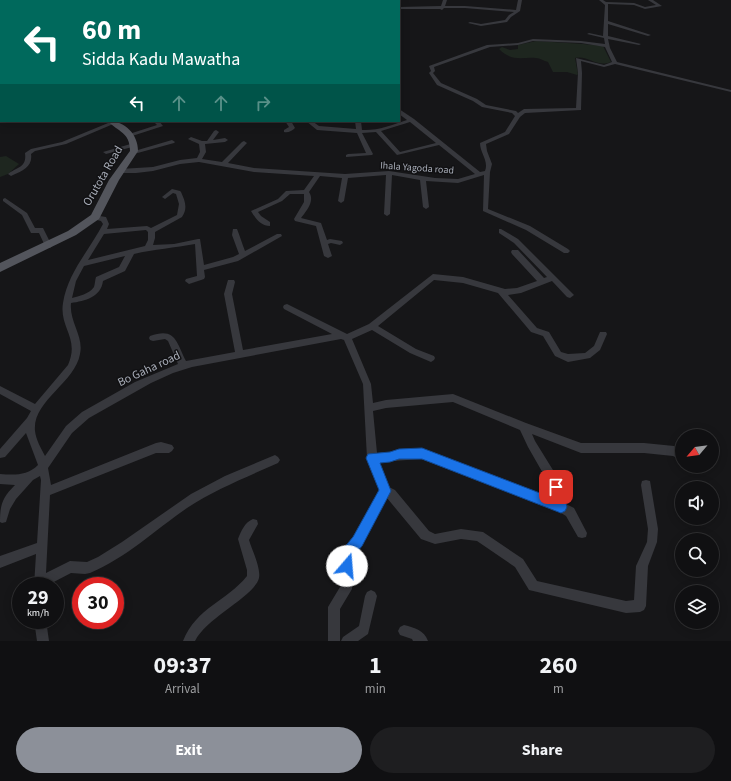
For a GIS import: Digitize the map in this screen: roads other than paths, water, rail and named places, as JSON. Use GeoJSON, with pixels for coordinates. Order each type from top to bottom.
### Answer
{"type":"FeatureCollection","features":[{"type":"Feature","properties":{"kind":"main road","name":"Orutota Road"},"geometry":{"type":"LineString","coordinates":[[0,268],[48,246],[72,233],[95,217],[134,149],[129,135],[114,122]]}},
{"type":"Feature","properties":{"kind":"street"},"geometry":{"type":"LineString","coordinates":[[442,9],[445,0]]}},
{"type":"Feature","properties":{"kind":"street"},"geometry":{"type":"LineString","coordinates":[[470,23],[481,25],[506,21],[510,16],[517,13],[520,0]]}},
{"type":"Feature","properties":{"kind":"street"},"geometry":{"type":"LineString","coordinates":[[601,0],[606,4],[634,4],[645,8],[660,6],[650,0]]}},
{"type":"Feature","properties":{"kind":"street"},"geometry":{"type":"LineString","coordinates":[[606,4],[606,46],[615,63]]}},
{"type":"Feature","properties":{"kind":"street"},"geometry":{"type":"LineString","coordinates":[[400,8],[442,9],[465,7],[518,11]]}},
{"type":"Feature","properties":{"kind":"street"},"geometry":{"type":"LineString","coordinates":[[606,22],[649,35]]}},
{"type":"Feature","properties":{"kind":"street"},"geometry":{"type":"LineString","coordinates":[[589,34],[639,44]]}},
{"type":"Feature","properties":{"kind":"street"},"geometry":{"type":"LineString","coordinates":[[518,116],[514,112],[484,106],[475,100],[439,84],[431,73],[434,71],[432,66],[489,46],[518,44],[533,40],[581,42],[606,46]]}},
{"type":"Feature","properties":{"kind":"street"},"geometry":{"type":"LineString","coordinates":[[566,250],[528,228],[485,210],[483,174],[490,167],[490,163],[482,147],[483,143],[507,133],[518,116],[524,111],[579,109],[580,73],[578,58],[604,66],[615,63],[731,92]]}},
{"type":"Feature","properties":{"kind":"street"},"geometry":{"type":"LineString","coordinates":[[400,112],[483,174]]}},
{"type":"Feature","properties":{"kind":"street"},"geometry":{"type":"LineString","coordinates":[[310,122],[318,128],[359,132],[378,131],[412,120]]}},
{"type":"Feature","properties":{"kind":"street"},"geometry":{"type":"LineString","coordinates":[[11,174],[27,165],[29,162],[28,153],[33,150],[64,143],[114,122]]}},
{"type":"Feature","properties":{"kind":"street"},"geometry":{"type":"LineString","coordinates":[[286,131],[292,128],[289,122]]}},
{"type":"Feature","properties":{"kind":"street"},"geometry":{"type":"LineString","coordinates":[[348,156],[370,154],[359,132],[358,122]]}},
{"type":"Feature","properties":{"kind":"street"},"geometry":{"type":"LineString","coordinates":[[129,135],[158,123],[167,126]]}},
{"type":"Feature","properties":{"kind":"street"},"geometry":{"type":"LineString","coordinates":[[378,131],[399,154],[441,143]]}},
{"type":"Feature","properties":{"kind":"street"},"geometry":{"type":"LineString","coordinates":[[209,142],[216,132]]}},
{"type":"Feature","properties":{"kind":"street"},"geometry":{"type":"LineString","coordinates":[[191,139],[202,143],[225,140]]}},
{"type":"Feature","properties":{"kind":"street"},"geometry":{"type":"LineString","coordinates":[[106,152],[134,149],[172,142]]}},
{"type":"Feature","properties":{"kind":"street"},"geometry":{"type":"LineString","coordinates":[[200,160],[203,152],[202,143]]}},
{"type":"Feature","properties":{"kind":"street"},"geometry":{"type":"LineString","coordinates":[[224,164],[244,143]]}},
{"type":"Feature","properties":{"kind":"street","name":"Ihala Yagoda road"},"geometry":{"type":"LineString","coordinates":[[120,171],[153,169],[180,162],[200,160],[254,170],[345,176],[389,173],[458,181],[483,174]]}},
{"type":"Feature","properties":{"kind":"street"},"geometry":{"type":"LineString","coordinates":[[387,214],[389,173]]}},
{"type":"Feature","properties":{"kind":"street"},"geometry":{"type":"LineString","coordinates":[[306,192],[318,174]]}},
{"type":"Feature","properties":{"kind":"street"},"geometry":{"type":"LineString","coordinates":[[341,201],[345,176]]}},
{"type":"Feature","properties":{"kind":"street"},"geometry":{"type":"LineString","coordinates":[[424,178],[426,207]]}},
{"type":"Feature","properties":{"kind":"street"},"geometry":{"type":"LineString","coordinates":[[151,231],[180,216],[182,212],[182,201],[178,192],[172,191],[165,197]]}},
{"type":"Feature","properties":{"kind":"street"},"geometry":{"type":"LineString","coordinates":[[268,224],[259,218],[254,212],[280,200],[288,192],[306,192]]}},
{"type":"Feature","properties":{"kind":"street"},"geometry":{"type":"LineString","coordinates":[[306,192],[309,194],[309,200],[297,219],[319,225],[328,256]]}},
{"type":"Feature","properties":{"kind":"street"},"geometry":{"type":"LineString","coordinates":[[5,200],[25,214],[33,231],[41,230],[48,246]]}},
{"type":"Feature","properties":{"kind":"street"},"geometry":{"type":"LineString","coordinates":[[2,454],[30,420],[36,409],[63,378],[76,358],[77,339],[68,320],[67,301],[81,264],[102,232],[106,222],[104,219],[95,217]]}},
{"type":"Feature","properties":{"kind":"street"},"geometry":{"type":"LineString","coordinates":[[102,232],[147,228],[151,231],[153,236],[150,245],[147,248]]}},
{"type":"Feature","properties":{"kind":"street"},"geometry":{"type":"LineString","coordinates":[[235,231],[235,235],[243,255]]}},
{"type":"Feature","properties":{"kind":"street"},"geometry":{"type":"LineString","coordinates":[[501,231],[516,241],[570,295]]}},
{"type":"Feature","properties":{"kind":"street"},"geometry":{"type":"LineString","coordinates":[[200,268],[235,259],[279,236]]}},
{"type":"Feature","properties":{"kind":"street"},"geometry":{"type":"LineString","coordinates":[[81,264],[147,248],[174,246],[198,241],[201,278],[190,281]]}},
{"type":"Feature","properties":{"kind":"street"},"geometry":{"type":"LineString","coordinates":[[325,243],[330,241],[340,242]]}},
{"type":"Feature","properties":{"kind":"street"},"geometry":{"type":"LineString","coordinates":[[515,252],[543,282]]}},
{"type":"Feature","properties":{"kind":"street"},"geometry":{"type":"LineString","coordinates":[[67,301],[81,299],[96,290],[99,279],[122,269],[131,253]]}},
{"type":"Feature","properties":{"kind":"street","name":"Bo Gaha road"},"geometry":{"type":"LineString","coordinates":[[44,468],[67,433],[78,420],[136,386],[183,365],[240,355],[289,344],[344,337],[372,326],[433,277],[463,280],[501,291]]}},
{"type":"Feature","properties":{"kind":"street"},"geometry":{"type":"LineString","coordinates":[[501,291],[518,291],[552,278]]}},
{"type":"Feature","properties":{"kind":"street"},"geometry":{"type":"LineString","coordinates":[[231,282],[228,294],[240,355]]}},
{"type":"Feature","properties":{"kind":"street"},"geometry":{"type":"LineString","coordinates":[[501,291],[534,330],[546,334],[558,354],[568,358],[587,356],[597,348],[603,334]]}},
{"type":"Feature","properties":{"kind":"street"},"geometry":{"type":"LineString","coordinates":[[287,307],[344,337],[367,384],[372,458],[385,491],[391,494],[425,535],[435,539],[460,534],[479,536],[519,562],[533,586],[626,607],[640,606],[642,566],[652,542],[653,529],[646,485]]}},
{"type":"Feature","properties":{"kind":"street"},"geometry":{"type":"LineString","coordinates":[[372,326],[413,351],[430,358]]}},
{"type":"Feature","properties":{"kind":"street"},"geometry":{"type":"LineString","coordinates":[[153,338],[166,336],[171,339],[183,365]]}},
{"type":"Feature","properties":{"kind":"street"},"geometry":{"type":"LineString","coordinates":[[0,390],[36,409]]}},
{"type":"Feature","properties":{"kind":"street"},"geometry":{"type":"LineString","coordinates":[[368,408],[386,404],[453,398],[581,448],[644,448],[675,452]]}},
{"type":"Feature","properties":{"kind":"street"},"geometry":{"type":"LineString","coordinates":[[30,420],[32,443],[38,452],[44,468],[46,492],[41,577]]}},
{"type":"Feature","properties":{"kind":"street"},"geometry":{"type":"LineString","coordinates":[[524,427],[531,444],[556,487],[561,507]]}},
{"type":"Feature","properties":{"kind":"street"},"geometry":{"type":"LineString","coordinates":[[46,492],[156,448],[168,448]]}},
{"type":"Feature","properties":{"kind":"street"},"geometry":{"type":"LineString","coordinates":[[372,458],[390,457],[399,454],[422,454],[561,507],[570,512],[582,533]]}},
{"type":"Feature","properties":{"kind":"street"},"geometry":{"type":"LineString","coordinates":[[52,577],[70,567],[75,566],[85,569],[91,567],[112,555],[200,494],[275,460]]}},
{"type":"Feature","properties":{"kind":"street"},"geometry":{"type":"LineString","coordinates":[[2,518],[11,496],[31,476],[44,468]]}},
{"type":"Feature","properties":{"kind":"street"},"geometry":{"type":"LineString","coordinates":[[0,479],[15,480],[31,476]]}},
{"type":"Feature","properties":{"kind":"street"},"geometry":{"type":"LineString","coordinates":[[334,641],[334,607],[346,590],[348,554],[358,542],[385,491]]}},
{"type":"Feature","properties":{"kind":"street"},"geometry":{"type":"LineString","coordinates":[[189,641],[191,635],[198,626],[243,589],[253,578],[253,570],[243,539],[253,524]]}},
{"type":"Feature","properties":{"kind":"street"},"geometry":{"type":"LineString","coordinates":[[0,562],[43,546]]}},
{"type":"Feature","properties":{"kind":"street"},"geometry":{"type":"LineString","coordinates":[[347,641],[364,630],[370,596]]}},
{"type":"Feature","properties":{"kind":"street"},"geometry":{"type":"LineString","coordinates":[[41,629],[43,641]]}},
{"type":"Feature","properties":{"kind":"street"},"geometry":{"type":"LineString","coordinates":[[404,631],[415,634],[422,641]]}}]}
